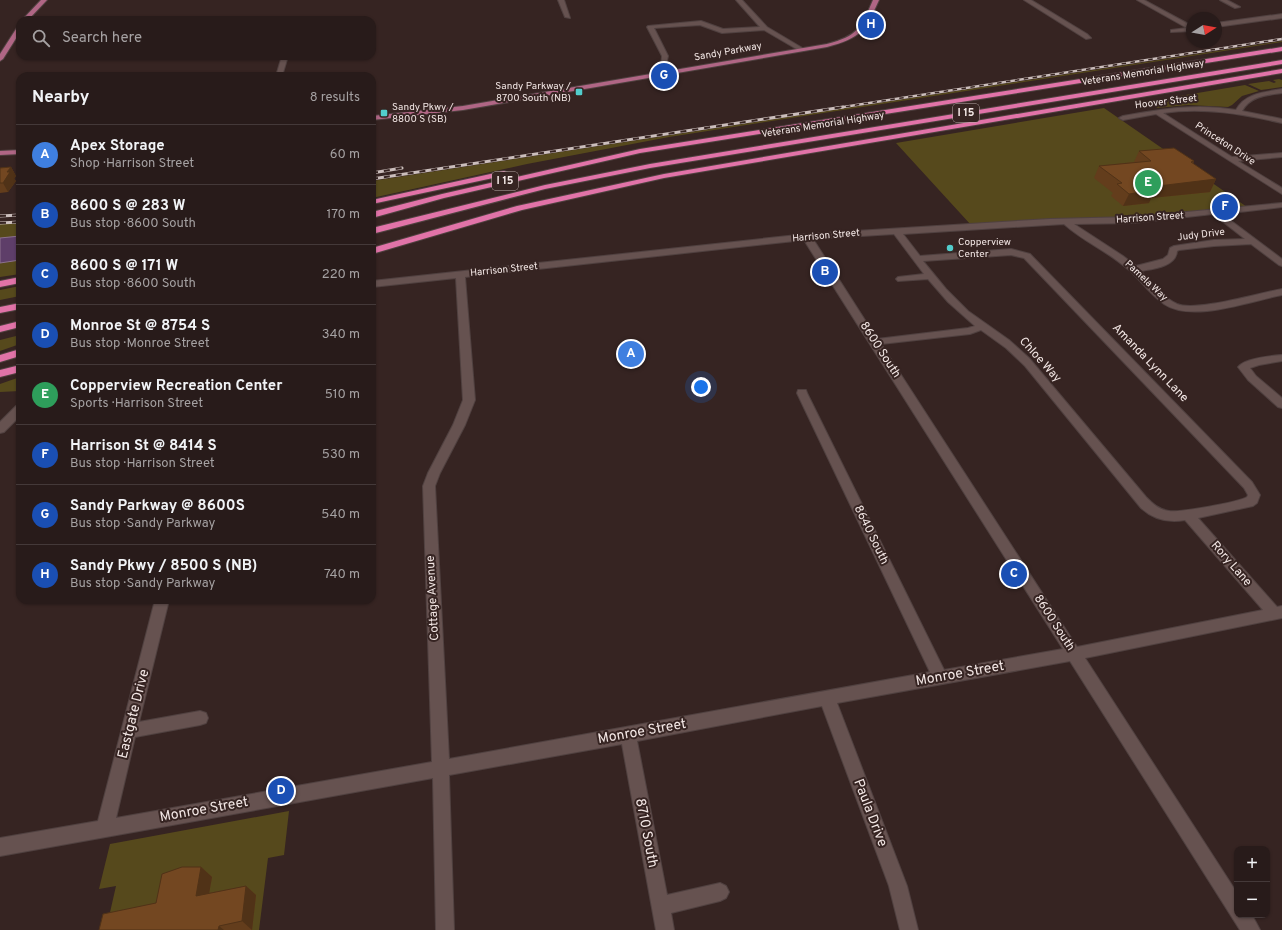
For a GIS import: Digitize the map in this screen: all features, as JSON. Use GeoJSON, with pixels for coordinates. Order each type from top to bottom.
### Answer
{"type":"FeatureCollection","features":[{"type":"Feature","properties":{"kind":"highway","name":"Veterans Memorial Highway"},"geometry":{"type":"LineString","coordinates":[[376,214],[442,196],[640,151],[1282,49]]}},
{"type":"Feature","properties":{"kind":"highway","name":"Veterans Memorial Highway"},"geometry":{"type":"LineString","coordinates":[[376,229],[545,187],[650,166],[1282,62]]}},
{"type":"Feature","properties":{"kind":"highway"},"geometry":{"type":"LineString","coordinates":[[376,250],[553,200],[664,176],[1282,71]]}},
{"type":"Feature","properties":{"kind":"highway"},"geometry":{"type":"LineString","coordinates":[[376,201],[591,156],[640,151]]}},
{"type":"Feature","properties":{"kind":"highway"},"geometry":{"type":"LineString","coordinates":[[376,244],[533,202],[553,200]]}},
{"type":"Feature","properties":{"kind":"highway"},"geometry":{"type":"LineString","coordinates":[[376,237],[411,226],[417,218]]}},
{"type":"Feature","properties":{"kind":"highway"},"geometry":{"type":"LineString","coordinates":[[0,284],[16,281]]}},
{"type":"Feature","properties":{"kind":"highway"},"geometry":{"type":"LineString","coordinates":[[0,310],[16,307]]}},
{"type":"Feature","properties":{"kind":"highway"},"geometry":{"type":"LineString","coordinates":[[0,329],[16,325]]}},
{"type":"Feature","properties":{"kind":"highway"},"geometry":{"type":"LineString","coordinates":[[0,359],[16,353]]}},
{"type":"Feature","properties":{"kind":"highway"},"geometry":{"type":"LineString","coordinates":[[0,374],[16,369]]}},
{"type":"Feature","properties":{"kind":"main road"},"geometry":{"type":"LineString","coordinates":[[29,16],[44,0]]}},
{"type":"Feature","properties":{"kind":"main road","name":"Sandy Parkway"},"geometry":{"type":"LineString","coordinates":[[376,118],[463,108],[802,50],[838,42],[862,30],[876,0]]}},
{"type":"Feature","properties":{"kind":"main road"},"geometry":{"type":"LineString","coordinates":[[0,59],[16,33]]}},
{"type":"Feature","properties":{"kind":"main road"},"geometry":{"type":"LineString","coordinates":[[0,153],[16,152]]}},
{"type":"Feature","properties":{"kind":"street"},"geometry":{"type":"LineString","coordinates":[[561,0],[568,17]]}},
{"type":"Feature","properties":{"kind":"street"},"geometry":{"type":"LineString","coordinates":[[739,0],[765,28],[802,50]]}},
{"type":"Feature","properties":{"kind":"street"},"geometry":{"type":"LineString","coordinates":[[1027,0],[1088,38]]}},
{"type":"Feature","properties":{"kind":"street"},"geometry":{"type":"LineString","coordinates":[[1140,0],[1186,25]]}},
{"type":"Feature","properties":{"kind":"street"},"geometry":{"type":"LineString","coordinates":[[1224,0],[1237,6]]}},
{"type":"Feature","properties":{"kind":"street"},"geometry":{"type":"LineString","coordinates":[[1222,24],[1282,16]]}},
{"type":"Feature","properties":{"kind":"street"},"geometry":{"type":"LineString","coordinates":[[671,72],[664,66],[665,56],[650,27],[701,23],[722,30],[765,28]]}},
{"type":"Feature","properties":{"kind":"street"},"geometry":{"type":"LineString","coordinates":[[1173,32],[1186,29]]}},
{"type":"Feature","properties":{"kind":"street"},"geometry":{"type":"LineString","coordinates":[[280,72],[284,60]]}},
{"type":"Feature","properties":{"kind":"street"},"geometry":{"type":"LineString","coordinates":[[1238,112],[1242,104],[1251,97],[1282,91]]}},
{"type":"Feature","properties":{"kind":"street","name":"Hoover Street"},"geometry":{"type":"LineString","coordinates":[[1123,118],[1157,112],[1196,108],[1238,112],[1282,121]]}},
{"type":"Feature","properties":{"kind":"street","name":"Princeton Drive"},"geometry":{"type":"LineString","coordinates":[[1157,112],[1282,192]]}},
{"type":"Feature","properties":{"kind":"street"},"geometry":{"type":"LineString","coordinates":[[1230,159],[1282,155]]}},
{"type":"Feature","properties":{"kind":"street","name":"Harrison Street"},"geometry":{"type":"LineString","coordinates":[[376,284],[807,237],[1067,222],[1133,220],[1282,205]]}},
{"type":"Feature","properties":{"kind":"street"},"geometry":{"type":"LineString","coordinates":[[1215,212],[1282,263]]}},
{"type":"Feature","properties":{"kind":"street","name":"Pamela Way"},"geometry":{"type":"LineString","coordinates":[[1067,222],[1079,233],[1126,261],[1136,269],[1145,282],[1159,296],[1176,308],[1197,309],[1282,292]]}},
{"type":"Feature","properties":{"kind":"street","name":"Chloe Way"},"geometry":{"type":"LineString","coordinates":[[896,231],[956,305],[1011,346],[1020,355],[1146,506],[1158,514],[1168,516],[1188,515]]}},
{"type":"Feature","properties":{"kind":"street","name":"8600 South"},"geometry":{"type":"LineString","coordinates":[[807,237],[1234,904]]}},
{"type":"Feature","properties":{"kind":"street","name":"Judy Drive"},"geometry":{"type":"LineString","coordinates":[[1136,269],[1154,266],[1169,260],[1172,256],[1173,250],[1177,248],[1214,243],[1253,241]]}},
{"type":"Feature","properties":{"kind":"street","name":"Amanda Lynn Lane"},"geometry":{"type":"LineString","coordinates":[[918,259],[1012,252],[1022,254],[1031,259],[1248,485],[1254,495],[1250,502],[1188,515]]}},
{"type":"Feature","properties":{"kind":"street","name":"Cottage Avenue"},"geometry":{"type":"LineString","coordinates":[[445,930],[440,768],[428,499],[429,486],[434,473],[459,425],[469,400],[460,275]]}},
{"type":"Feature","properties":{"kind":"street"},"geometry":{"type":"LineString","coordinates":[[901,279],[932,276]]}},
{"type":"Feature","properties":{"kind":"street"},"geometry":{"type":"LineString","coordinates":[[875,342],[970,330],[983,326]]}},
{"type":"Feature","properties":{"kind":"street"},"geometry":{"type":"LineString","coordinates":[[1282,358],[1257,362],[1243,367],[1252,378],[1282,404]]}},
{"type":"Feature","properties":{"kind":"street","name":"8640 South"},"geometry":{"type":"LineString","coordinates":[[802,393],[940,677]]}},
{"type":"Feature","properties":{"kind":"street"},"geometry":{"type":"LineString","coordinates":[[0,429],[16,413]]}},
{"type":"Feature","properties":{"kind":"street","name":"Rory Lane"},"geometry":{"type":"LineString","coordinates":[[1188,515],[1278,613]]}},
{"type":"Feature","properties":{"kind":"street","name":"Eastgate Drive"},"geometry":{"type":"LineString","coordinates":[[105,827],[161,604]]}},
{"type":"Feature","properties":{"kind":"street","name":"Monroe Street"},"geometry":{"type":"LineString","coordinates":[[0,847],[1074,654],[1278,613]]}},
{"type":"Feature","properties":{"kind":"street","name":"Paula Drive"},"geometry":{"type":"LineString","coordinates":[[827,698],[898,886],[909,930]]}},
{"type":"Feature","properties":{"kind":"street"},"geometry":{"type":"LineString","coordinates":[[129,731],[200,718]]}},
{"type":"Feature","properties":{"kind":"street","name":"8710 South"},"geometry":{"type":"LineString","coordinates":[[628,735],[665,930]]}},
{"type":"Feature","properties":{"kind":"street"},"geometry":{"type":"LineString","coordinates":[[660,906],[720,892]]}},
{"type":"Feature","properties":{"kind":"street"},"geometry":{"type":"LineString","coordinates":[[1243,918],[1251,930]]}},
{"type":"Feature","properties":{"kind":"shaded area"},"geometry":{"type":"Polygon","coordinates":[[[1282,41],[669,137],[527,164],[376,197],[376,180],[1282,41]]]}},
{"type":"Feature","properties":{"kind":"shaded area"},"geometry":{"type":"Polygon","coordinates":[[[1273,80],[1282,80],[1282,87],[1261,90],[1248,84],[1269,81],[1274,83],[1276,82],[1273,80]]]}},
{"type":"Feature","properties":{"kind":"shaded area"},"geometry":{"type":"Polygon","coordinates":[[[1245,85],[1259,91],[1242,96],[1228,107],[1188,105],[1157,108],[1144,102],[1245,85]]]}},
{"type":"Feature","properties":{"kind":"shaded area"},"geometry":{"type":"Polygon","coordinates":[[[1104,108],[1247,207],[1152,216],[971,225],[896,143],[1104,108]]]}},
{"type":"Feature","properties":{"kind":"shaded area"},"geometry":{"type":"Polygon","coordinates":[[[16,223],[16,275],[0,277],[0,224],[16,223]]]}},
{"type":"Feature","properties":{"kind":"shaded area"},"geometry":{"type":"Polygon","coordinates":[[[16,236],[16,261],[0,263],[0,238],[16,236]]]}},
{"type":"Feature","properties":{"kind":"shaded area"},"geometry":{"type":"Polygon","coordinates":[[[16,287],[16,297],[0,300],[0,290],[16,287]]]}},
{"type":"Feature","properties":{"kind":"shaded area"},"geometry":{"type":"Polygon","coordinates":[[[16,336],[16,345],[0,351],[0,340],[16,336]]]}},
{"type":"Feature","properties":{"kind":"shaded area"},"geometry":{"type":"Polygon","coordinates":[[[16,378],[16,391],[0,392],[0,384],[16,378]]]}},
{"type":"Feature","properties":{"kind":"shaded area"},"geometry":{"type":"Polygon","coordinates":[[[289,811],[284,855],[268,858],[259,930],[251,930],[207,905],[211,877],[168,912],[106,930],[116,886],[99,889],[110,844],[289,811]]]}},
{"type":"Feature","properties":{"kind":"building"},"geometry":{"type":"Polygon","coordinates":[[[1174,148],[1194,161],[1191,162],[1216,179],[1150,187],[1155,190],[1129,194],[1117,184],[1122,183],[1099,166],[1151,161],[1139,151],[1174,148]]]}},
{"type":"Feature","properties":{"kind":"building"},"geometry":{"type":"Polygon","coordinates":[[[11,167],[7,172],[10,172],[3,183],[0,183],[0,168],[11,167]]]}},
{"type":"Feature","properties":{"kind":"building"},"geometry":{"type":"Polygon","coordinates":[[[182,867],[201,867],[196,896],[246,886],[242,921],[219,926],[218,930],[99,930],[103,914],[156,903],[162,874],[182,867]]]}},
{"type":"Feature","properties":{"kind":"railway"},"geometry":{"type":"LineString","coordinates":[[837,108],[1282,39]]}},
{"type":"Feature","properties":{"kind":"railway"},"geometry":{"type":"LineString","coordinates":[[376,178],[843,107]]}},
{"type":"Feature","properties":{"kind":"railway"},"geometry":{"type":"LineString","coordinates":[[376,172],[402,168]]}},
{"type":"Feature","properties":{"kind":"railway"},"geometry":{"type":"LineString","coordinates":[[0,216],[16,215]]}},
{"type":"Feature","properties":{"kind":"railway"},"geometry":{"type":"LineString","coordinates":[[0,223],[16,222]]}},
{"type":"Feature","properties":{"kind":"place","name":"Sandy Pkwy / 8500 S (NB)"},"geometry":{"type":"Point","coordinates":[871,25]}},
{"type":"Feature","properties":{"kind":"place","name":"Sandy Parkway @ 8600S"},"geometry":{"type":"Point","coordinates":[664,76]}},
{"type":"Feature","properties":{"kind":"place","name":"Sandy Parkway / 8700 South (NB)"},"geometry":{"type":"Point","coordinates":[579,92]}},
{"type":"Feature","properties":{"kind":"place","name":"Sandy Pkwy / 8800 S (SB)"},"geometry":{"type":"Point","coordinates":[384,113]}},
{"type":"Feature","properties":{"kind":"place","name":"Copperview Recreation Center"},"geometry":{"type":"Point","coordinates":[1148,183]}},
{"type":"Feature","properties":{"kind":"place","name":"Harrison St @ 8414 S"},"geometry":{"type":"Point","coordinates":[1225,207]}},
{"type":"Feature","properties":{"kind":"place","name":"Copperview Center"},"geometry":{"type":"Point","coordinates":[950,248]}},
{"type":"Feature","properties":{"kind":"place","name":"8600 S @ 283 W"},"geometry":{"type":"Point","coordinates":[825,272]}},
{"type":"Feature","properties":{"kind":"place","name":"Apex Storage"},"geometry":{"type":"Point","coordinates":[631,354]}},
{"type":"Feature","properties":{"kind":"place","name":"8600 S @ 171 W"},"geometry":{"type":"Point","coordinates":[1014,574]}},
{"type":"Feature","properties":{"kind":"place","name":"Monroe St @ 8754 S"},"geometry":{"type":"Point","coordinates":[281,791]}}]}
